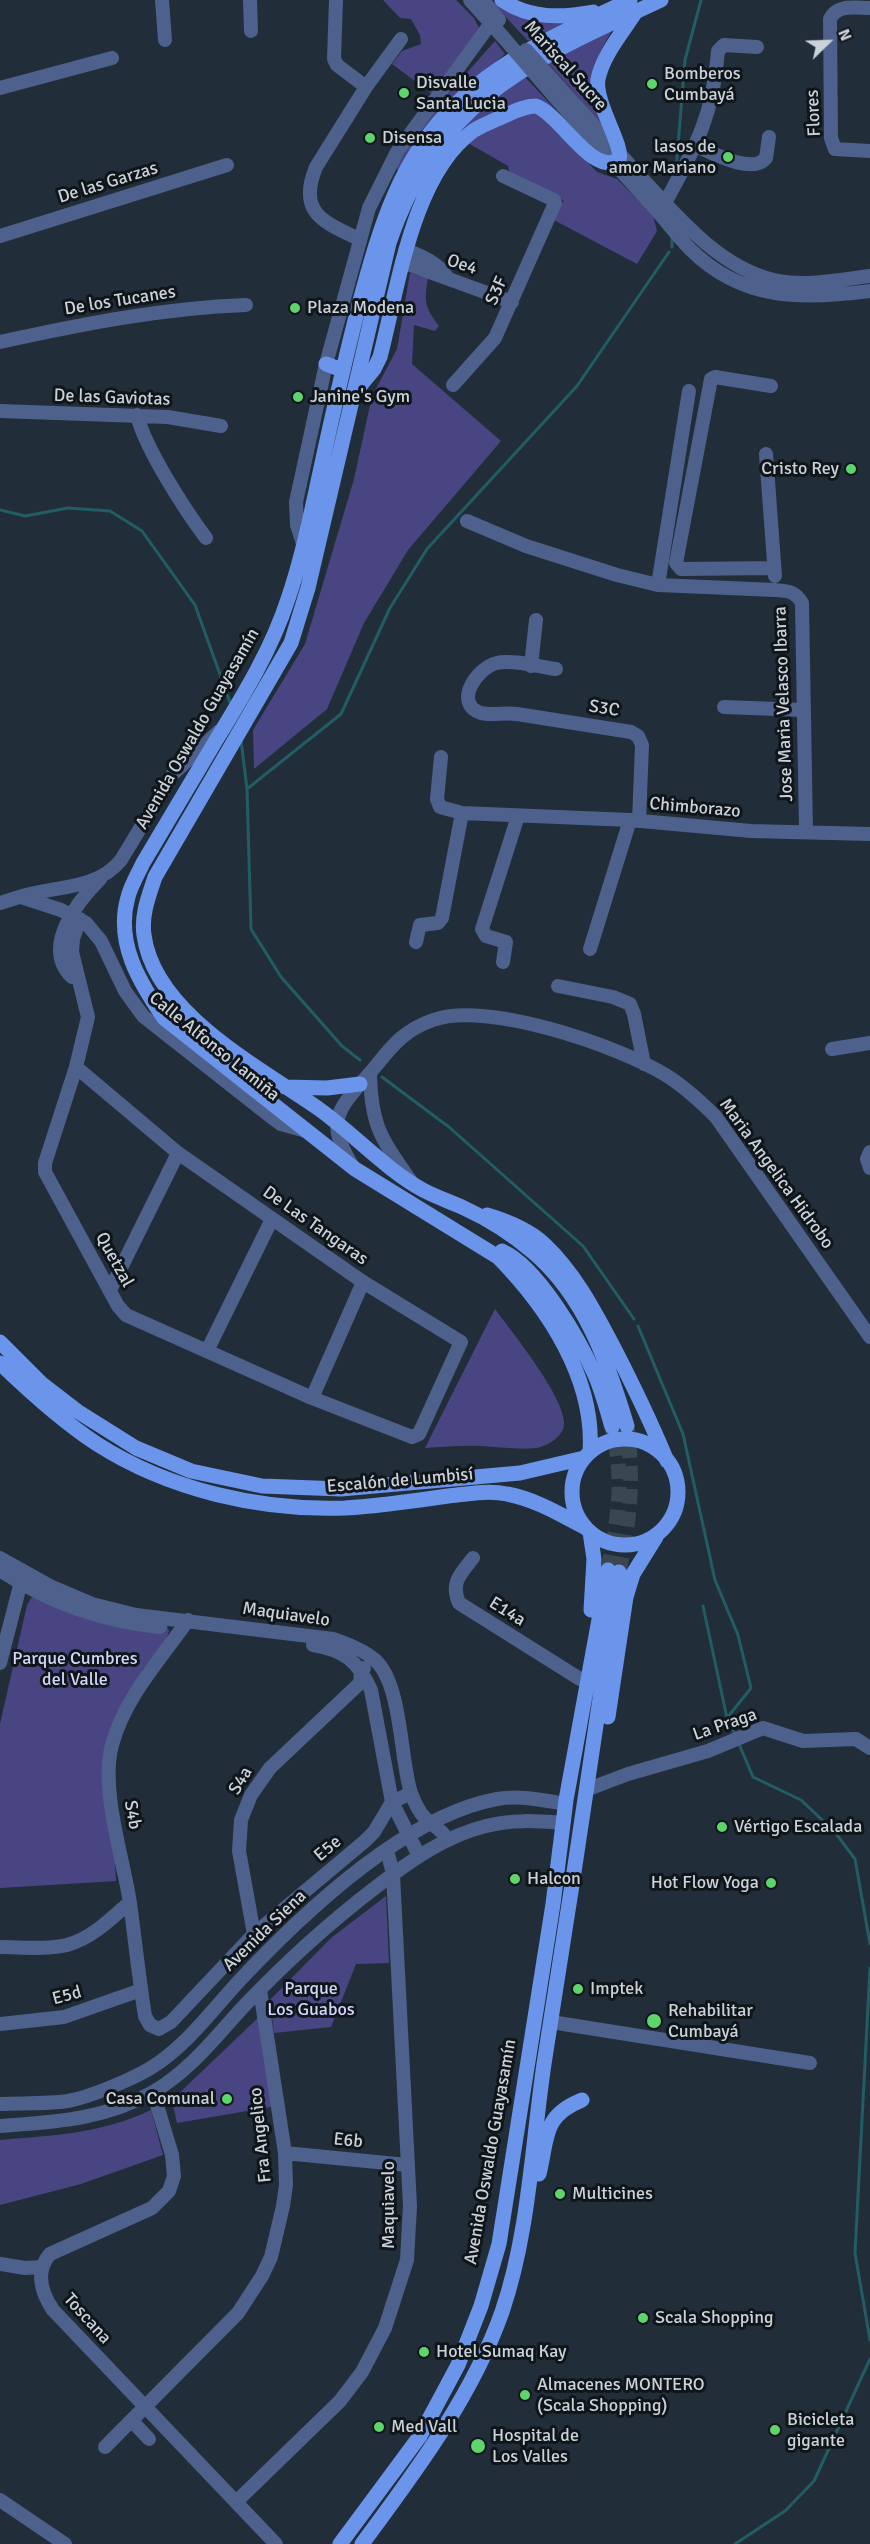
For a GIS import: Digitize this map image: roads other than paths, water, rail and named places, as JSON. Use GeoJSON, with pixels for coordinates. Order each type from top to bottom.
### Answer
{"type":"FeatureCollection","features":[{"type":"Feature","properties":{"kind":"main road"},"geometry":{"type":"LineString","coordinates":[[502,0],[531,14],[558,17],[616,7]]}},
{"type":"Feature","properties":{"kind":"main road","name":"Avenida Oswaldo Guayasamín"},"geometry":{"type":"LineString","coordinates":[[458,1231],[507,1253],[544,1289],[575,1335],[620,1426],[609,1367],[592,1330],[559,1280],[534,1252],[467,1210],[411,1182],[335,1122],[234,1051],[178,1004],[162,985],[153,966],[143,932],[146,906],[155,877],[236,738],[234,722],[238,705],[267,654],[288,599],[304,547],[342,370],[378,236],[402,175],[436,124],[457,102],[508,62],[616,7],[661,0]]}},
{"type":"Feature","properties":{"kind":"main road"},"geometry":{"type":"LineString","coordinates":[[353,394],[374,369],[380,357],[404,256],[430,186],[449,157],[473,131],[515,111],[533,106],[545,111],[592,158],[599,162],[616,159],[620,148],[609,127],[598,81],[633,6]]}},
{"type":"Feature","properties":{"kind":"main road","name":"Avenida Oswaldo Guayasamín"},"geometry":{"type":"LineString","coordinates":[[587,1455],[592,1430],[586,1397],[574,1366],[546,1315],[515,1275],[498,1257],[355,1169],[164,1018],[144,988],[133,965],[125,942],[124,916],[128,896],[143,863],[234,722],[291,643],[308,588],[389,243],[399,214],[428,160],[456,124],[502,83],[633,6]]}},
{"type":"Feature","properties":{"kind":"main road"},"geometry":{"type":"LineString","coordinates":[[326,364],[342,370]]}},
{"type":"Feature","properties":{"kind":"main road"},"geometry":{"type":"LineString","coordinates":[[285,1087],[327,1088],[368,1076]]}},
{"type":"Feature","properties":{"kind":"main road","name":"Avenida Oswaldo Guayasamín"},"geometry":{"type":"LineString","coordinates":[[467,1210],[508,1221],[543,1243],[569,1272],[594,1311],[648,1414],[667,1461]]}},
{"type":"Feature","properties":{"kind":"main road","name":"Escalón de Lumbisí"},"geometry":{"type":"LineString","coordinates":[[0,1342],[42,1384],[77,1411],[136,1448],[191,1471],[262,1486],[341,1489],[520,1473],[587,1455]]}},
{"type":"Feature","properties":{"kind":"main road","name":"Escalón de Lumbisí"},"geometry":{"type":"LineString","coordinates":[[0,1363],[55,1413],[98,1444],[136,1466],[206,1492],[270,1504],[344,1508],[478,1493],[505,1493],[539,1504],[588,1530]]}},
{"type":"Feature","properties":{"kind":"main road"},"geometry":{"type":"LineString","coordinates":[[622,1439],[639,1441],[655,1449],[667,1461],[677,1485],[677,1499],[668,1523],[659,1533],[646,1541],[632,1545],[617,1545],[603,1540],[588,1530],[575,1508],[572,1486],[576,1471],[587,1455],[605,1443],[622,1439]]}},
{"type":"Feature","properties":{"kind":"main road","name":"Avenida Oswaldo Guayasamín"},"geometry":{"type":"LineString","coordinates":[[340,2544],[420,2436],[458,2365],[491,2271],[504,2215],[553,1904],[567,1770],[594,1592],[594,1559],[588,1530]]}},
{"type":"Feature","properties":{"kind":"main road","name":"Avenida Oswaldo Guayasamín"},"geometry":{"type":"LineString","coordinates":[[581,1828],[604,1742],[626,1597],[633,1574],[659,1533]]}},
{"type":"Feature","properties":{"kind":"main road","name":"Avenida Oswaldo Guayasamín"},"geometry":{"type":"LineString","coordinates":[[362,2544],[435,2445],[490,2342],[506,2297],[527,2198],[581,1828],[613,1571],[565,1802]]}},
{"type":"Feature","properties":{"kind":"main road"},"geometry":{"type":"LineString","coordinates":[[527,2198],[539,2172],[553,2121],[567,2106],[582,2100]]}},
{"type":"Feature","properties":{"kind":"street"},"geometry":{"type":"LineString","coordinates":[[162,0],[165,40]]}},
{"type":"Feature","properties":{"kind":"street"},"geometry":{"type":"LineString","coordinates":[[250,0],[250,31]]}},
{"type":"Feature","properties":{"kind":"street"},"geometry":{"type":"LineString","coordinates":[[336,0],[334,59],[337,65],[366,87]]}},
{"type":"Feature","properties":{"kind":"street","name":"Mariscal Sucre"},"geometry":{"type":"LineString","coordinates":[[470,0],[507,35],[616,159]]}},
{"type":"Feature","properties":{"kind":"street","name":"Mariscal Sucre"},"geometry":{"type":"LineString","coordinates":[[483,0],[493,20]]}},
{"type":"Feature","properties":{"kind":"street","name":"Flores"},"geometry":{"type":"LineString","coordinates":[[870,8],[839,8],[833,12],[830,19],[831,138],[835,149],[870,151]]}},
{"type":"Feature","properties":{"kind":"street"},"geometry":{"type":"LineString","coordinates":[[304,547],[297,525],[296,502],[326,364],[361,234],[374,198],[397,152],[493,20]]}},
{"type":"Feature","properties":{"kind":"street"},"geometry":{"type":"LineString","coordinates":[[361,234],[319,218],[313,209],[311,179],[316,167],[366,87],[401,39]]}},
{"type":"Feature","properties":{"kind":"street"},"geometry":{"type":"LineString","coordinates":[[665,203],[705,127],[721,47],[724,45],[757,47]]}},
{"type":"Feature","properties":{"kind":"street"},"geometry":{"type":"LineString","coordinates":[[0,88],[112,58]]}},
{"type":"Feature","properties":{"kind":"street"},"geometry":{"type":"LineString","coordinates":[[696,146],[738,163],[756,164],[766,158],[769,137]]}},
{"type":"Feature","properties":{"kind":"street"},"geometry":{"type":"LineString","coordinates":[[616,159],[713,248],[737,266],[756,275],[776,281],[798,283],[870,276]]}},
{"type":"Feature","properties":{"kind":"street"},"geometry":{"type":"LineString","coordinates":[[616,159],[640,192],[690,249],[728,278],[757,290],[787,296],[835,295],[870,291]]}},
{"type":"Feature","properties":{"kind":"street","name":"De las Garzas"},"geometry":{"type":"LineString","coordinates":[[0,236],[227,165]]}},
{"type":"Feature","properties":{"kind":"street","name":"S3F"},"geometry":{"type":"LineString","coordinates":[[453,385],[495,338],[555,202],[502,176]]}},
{"type":"Feature","properties":{"kind":"street","name":"Oe4"},"geometry":{"type":"LineString","coordinates":[[404,256],[436,276],[447,277],[512,302]]}},
{"type":"Feature","properties":{"kind":"street","name":"De los Tucanes"},"geometry":{"type":"LineString","coordinates":[[0,342],[98,321],[195,307],[246,305]]}},
{"type":"Feature","properties":{"kind":"street"},"geometry":{"type":"LineString","coordinates":[[771,386],[715,377],[711,379],[676,563],[681,569],[774,568]]}},
{"type":"Feature","properties":{"kind":"street"},"geometry":{"type":"LineString","coordinates":[[658,585],[689,391]]}},
{"type":"Feature","properties":{"kind":"street","name":"De las Gaviotas"},"geometry":{"type":"LineString","coordinates":[[0,411],[168,417],[221,426]]}},
{"type":"Feature","properties":{"kind":"street"},"geometry":{"type":"LineString","coordinates":[[137,415],[149,445],[206,538]]}},
{"type":"Feature","properties":{"kind":"street"},"geometry":{"type":"LineString","coordinates":[[766,454],[776,590]]}},
{"type":"Feature","properties":{"kind":"street","name":"Jose Maria Velasco Ibarra"},"geometry":{"type":"LineString","coordinates":[[467,521],[526,546],[617,575],[658,585],[776,590],[797,594],[802,603],[806,831]]}},
{"type":"Feature","properties":{"kind":"street"},"geometry":{"type":"LineString","coordinates":[[536,620],[531,666],[556,669]]}},
{"type":"Feature","properties":{"kind":"street","name":"S3C"},"geometry":{"type":"LineString","coordinates":[[531,666],[498,662],[488,666],[476,676],[471,685],[468,694],[472,708],[481,713],[514,714],[632,732],[638,736],[642,745],[635,820],[590,949]]}},
{"type":"Feature","properties":{"kind":"street"},"geometry":{"type":"LineString","coordinates":[[724,707],[804,710]]}},
{"type":"Feature","properties":{"kind":"street"},"geometry":{"type":"LineString","coordinates":[[75,917],[101,877],[121,860],[173,774],[234,722]]}},
{"type":"Feature","properties":{"kind":"street"},"geometry":{"type":"LineString","coordinates":[[416,942],[420,925],[438,923],[442,918],[462,813],[440,807],[437,799],[441,757]]}},
{"type":"Feature","properties":{"kind":"street","name":"Chimborazo"},"geometry":{"type":"LineString","coordinates":[[462,813],[635,820],[752,831],[870,834]]}},
{"type":"Feature","properties":{"kind":"street"},"geometry":{"type":"LineString","coordinates":[[503,962],[506,942],[486,936],[482,930],[518,816]]}},
{"type":"Feature","properties":{"kind":"street"},"geometry":{"type":"LineString","coordinates":[[0,903],[78,885],[101,877]]}},
{"type":"Feature","properties":{"kind":"street","name":"Calle Alfonso Lamiña"},"geometry":{"type":"LineString","coordinates":[[21,897],[75,917],[101,941],[125,991],[143,1016],[281,1124],[309,1132]]}},
{"type":"Feature","properties":{"kind":"street","name":"Quetzal"},"geometry":{"type":"LineString","coordinates":[[75,917],[62,934],[63,959],[68,973],[77,982],[87,1005],[88,1017],[76,1067],[45,1163],[45,1172],[118,1306],[126,1316],[312,1398],[412,1437],[419,1434]]}},
{"type":"Feature","properties":{"kind":"street"},"geometry":{"type":"LineString","coordinates":[[558,986],[613,997],[630,1004],[644,1064]]}},
{"type":"Feature","properties":{"kind":"street","name":"Maria Angelica Hidrobo"},"geometry":{"type":"LineString","coordinates":[[335,1122],[345,1103],[397,1039],[434,1019],[474,1015],[496,1017],[592,1041],[662,1073],[688,1090],[716,1118],[870,1337]]}},
{"type":"Feature","properties":{"kind":"street"},"geometry":{"type":"LineString","coordinates":[[832,1049],[870,1043]]}},
{"type":"Feature","properties":{"kind":"street","name":"De Las Tangaras"},"geometry":{"type":"LineString","coordinates":[[76,1067],[178,1153],[363,1282],[461,1342],[419,1434]]}},
{"type":"Feature","properties":{"kind":"street"},"geometry":{"type":"LineString","coordinates":[[368,1076],[374,1121],[384,1142],[411,1182]]}},
{"type":"Feature","properties":{"kind":"street"},"geometry":{"type":"LineString","coordinates":[[335,1122],[340,1145],[355,1169]]}},
{"type":"Feature","properties":{"kind":"street"},"geometry":{"type":"LineString","coordinates":[[870,1152],[867,1159],[870,1168]]}},
{"type":"Feature","properties":{"kind":"street"},"geometry":{"type":"LineString","coordinates":[[110,1290],[178,1153]]}},
{"type":"Feature","properties":{"kind":"street"},"geometry":{"type":"LineString","coordinates":[[207,1351],[272,1219]]}},
{"type":"Feature","properties":{"kind":"street"},"geometry":{"type":"LineString","coordinates":[[312,1398],[363,1282]]}},
{"type":"Feature","properties":{"kind":"street","name":"Maquiavelo"},"geometry":{"type":"LineString","coordinates":[[0,1558],[22,1578]]}},
{"type":"Feature","properties":{"kind":"street","name":"E14a"},"geometry":{"type":"LineString","coordinates":[[473,1558],[454,1585],[454,1593],[459,1603],[580,1679]]}},
{"type":"Feature","properties":{"kind":"street","name":"Maquiavelo"},"geometry":{"type":"LineString","coordinates":[[0,1570],[92,1604],[136,1615],[329,1648],[345,1655],[363,1680]]}},
{"type":"Feature","properties":{"kind":"street"},"geometry":{"type":"LineString","coordinates":[[0,1663],[22,1578]]}},
{"type":"Feature","properties":{"kind":"street","name":"Maquiavelo"},"geometry":{"type":"LineString","coordinates":[[185,1624],[333,1640],[350,1645],[375,1660],[386,1677],[394,1701],[411,1793],[422,1815],[441,1829],[448,1840]]}},
{"type":"Feature","properties":{"kind":"street","name":"S4b"},"geometry":{"type":"LineString","coordinates":[[159,2030],[147,2021],[141,1990],[130,1902],[110,1792],[108,1764],[118,1728],[132,1700],[152,1667],[185,1624]]}},
{"type":"Feature","properties":{"kind":"street","name":"S4a"},"geometry":{"type":"LineString","coordinates":[[254,1934],[239,1851],[241,1820],[251,1795],[270,1768],[363,1680],[375,1660]]}},
{"type":"Feature","properties":{"kind":"street","name":"S4a"},"geometry":{"type":"LineString","coordinates":[[363,1680],[386,1677]]}},
{"type":"Feature","properties":{"kind":"street"},"geometry":{"type":"LineString","coordinates":[[363,1680],[392,1802],[419,1856]]}},
{"type":"Feature","properties":{"kind":"street","name":"La Praga"},"geometry":{"type":"LineString","coordinates":[[591,1788],[628,1774],[708,1751],[763,1728],[803,1741],[856,1739],[870,1748]]}},
{"type":"Feature","properties":{"kind":"street"},"geometry":{"type":"LineString","coordinates":[[392,1802],[411,1793]]}},
{"type":"Feature","properties":{"kind":"street","name":"Avenida Siena"},"geometry":{"type":"LineString","coordinates":[[0,2104],[70,2101],[151,2068],[179,2046],[291,1928],[357,1872],[431,1823],[459,1810],[500,1798],[534,1798],[565,1802]]}},
{"type":"Feature","properties":{"kind":"street","name":"E5e"},"geometry":{"type":"LineString","coordinates":[[159,2030],[175,2018],[254,1934],[365,1841],[374,1832],[392,1802]]}},
{"type":"Feature","properties":{"kind":"street","name":"Avenida Siena"},"geometry":{"type":"LineString","coordinates":[[0,2126],[71,2121],[118,2108],[153,2092],[190,2064],[260,1989],[322,1929],[419,1856],[448,1840],[487,1825],[510,1821],[563,1823]]}},
{"type":"Feature","properties":{"kind":"street","name":"Maquiavelo"},"geometry":{"type":"LineString","coordinates":[[237,2501],[340,2401],[362,2372],[385,2328],[407,2260],[410,2206],[393,1874],[387,1850]]}},
{"type":"Feature","properties":{"kind":"street"},"geometry":{"type":"LineString","coordinates":[[0,1947],[57,1946],[78,1941],[108,1922],[130,1902]]}},
{"type":"Feature","properties":{"kind":"street","name":"Fra Angelico"},"geometry":{"type":"LineString","coordinates":[[105,2447],[238,2313],[262,2276],[271,2257],[286,2185],[285,2153],[260,1989]]}},
{"type":"Feature","properties":{"kind":"street","name":"E5d"},"geometry":{"type":"LineString","coordinates":[[0,2024],[64,2017],[141,1990]]}},
{"type":"Feature","properties":{"kind":"street"},"geometry":{"type":"LineString","coordinates":[[551,2022],[810,2063]]}},
{"type":"Feature","properties":{"kind":"street"},"geometry":{"type":"LineString","coordinates":[[0,2264],[25,2268],[42,2267],[50,2254],[152,2208],[168,2191],[174,2176],[172,2155],[153,2092]]}},
{"type":"Feature","properties":{"kind":"street","name":"E6b"},"geometry":{"type":"LineString","coordinates":[[285,2153],[407,2165]]}},
{"type":"Feature","properties":{"kind":"street","name":"Toscana"},"geometry":{"type":"LineString","coordinates":[[42,2267],[43,2290],[53,2310],[276,2544]]}},
{"type":"Feature","properties":{"kind":"street"},"geometry":{"type":"LineString","coordinates":[[132,2421],[149,2439]]}},
{"type":"Feature","properties":{"kind":"street"},"geometry":{"type":"LineString","coordinates":[[0,2500],[65,2544]]}},
{"type":"Feature","properties":{"kind":"waterway"},"geometry":{"type":"LineString","coordinates":[[676,170],[685,60],[701,0]]}},
{"type":"Feature","properties":{"kind":"waterway"},"geometry":{"type":"LineString","coordinates":[[672,236],[672,247]]}},
{"type":"Feature","properties":{"kind":"waterway"},"geometry":{"type":"LineString","coordinates":[[247,789],[341,714],[390,608],[427,549],[577,386],[669,252]]}},
{"type":"Feature","properties":{"kind":"waterway"},"geometry":{"type":"LineString","coordinates":[[0,510],[25,516],[68,508],[110,511],[142,531],[195,605],[231,705]]}},
{"type":"Feature","properties":{"kind":"waterway"},"geometry":{"type":"LineString","coordinates":[[241,740],[247,789],[251,929],[281,977],[342,1046],[360,1060]]}},
{"type":"Feature","properties":{"kind":"waterway"},"geometry":{"type":"LineString","coordinates":[[382,1077],[449,1127],[583,1246],[634,1319]]}},
{"type":"Feature","properties":{"kind":"waterway"},"geometry":{"type":"LineString","coordinates":[[638,1326],[683,1434],[715,1580],[738,1635],[751,1688],[727,1718]]}},
{"type":"Feature","properties":{"kind":"waterway"},"geometry":{"type":"LineString","coordinates":[[703,1606],[727,1718],[735,1735]]}},
{"type":"Feature","properties":{"kind":"waterway"},"geometry":{"type":"LineString","coordinates":[[739,1744],[753,1777],[801,1800],[834,1831],[855,1859],[870,1944]]}},
{"type":"Feature","properties":{"kind":"waterway"},"geometry":{"type":"LineString","coordinates":[[870,1968],[855,2253],[870,2340]]}},
{"type":"Feature","properties":{"kind":"waterway"},"geometry":{"type":"LineString","coordinates":[[735,2544],[785,2511],[814,2481],[870,2359]]}},
{"type":"Feature","properties":{"kind":"tunnel"},"geometry":{"type":"LineString","coordinates":[[619,1572],[630,1499],[627,1426]]}},
{"type":"Feature","properties":{"kind":"tunnel"},"geometry":{"type":"LineString","coordinates":[[608,1570],[619,1499],[618,1464],[612,1427]]}},
{"type":"Feature","properties":{"kind":"place","name":"Bomberos Cumbayá"},"geometry":{"type":"Point","coordinates":[652,84]}},
{"type":"Feature","properties":{"kind":"place","name":"Disvalle Santa Lucia"},"geometry":{"type":"Point","coordinates":[404,93]}},
{"type":"Feature","properties":{"kind":"place","name":"Disensa"},"geometry":{"type":"Point","coordinates":[370,138]}},
{"type":"Feature","properties":{"kind":"place","name":"lasos de amor Mariano"},"geometry":{"type":"Point","coordinates":[728,157]}},
{"type":"Feature","properties":{"kind":"place","name":"Plaza Modena"},"geometry":{"type":"Point","coordinates":[295,308]}},
{"type":"Feature","properties":{"kind":"place","name":"Janine's Gym"},"geometry":{"type":"Point","coordinates":[298,397]}},
{"type":"Feature","properties":{"kind":"place","name":"Cristo Rey"},"geometry":{"type":"Point","coordinates":[851,469]}},
{"type":"Feature","properties":{"kind":"place","name":"Vértigo Escalada"},"geometry":{"type":"Point","coordinates":[722,1827]}},
{"type":"Feature","properties":{"kind":"place","name":"Halcon"},"geometry":{"type":"Point","coordinates":[515,1879]}},
{"type":"Feature","properties":{"kind":"place","name":"Hot Flow Yoga"},"geometry":{"type":"Point","coordinates":[771,1883]}},
{"type":"Feature","properties":{"kind":"place","name":"Imptek"},"geometry":{"type":"Point","coordinates":[578,1989]}},
{"type":"Feature","properties":{"kind":"place","name":"Rehabilitar Cumbayá"},"geometry":{"type":"Point","coordinates":[654,2021]}},
{"type":"Feature","properties":{"kind":"place","name":"Casa Comunal"},"geometry":{"type":"Point","coordinates":[227,2099]}},
{"type":"Feature","properties":{"kind":"place","name":"Multicines"},"geometry":{"type":"Point","coordinates":[560,2194]}},
{"type":"Feature","properties":{"kind":"place","name":"Scala Shopping"},"geometry":{"type":"Point","coordinates":[643,2318]}},
{"type":"Feature","properties":{"kind":"place","name":"Hotel Sumaq Kay"},"geometry":{"type":"Point","coordinates":[424,2352]}},
{"type":"Feature","properties":{"kind":"place","name":"Almacenes MONTERO (Scala Shopping)"},"geometry":{"type":"Point","coordinates":[525,2395]}},
{"type":"Feature","properties":{"kind":"place","name":"Med Vall"},"geometry":{"type":"Point","coordinates":[379,2427]}},
{"type":"Feature","properties":{"kind":"place","name":"Bicicleta gigante"},"geometry":{"type":"Point","coordinates":[775,2430]}},
{"type":"Feature","properties":{"kind":"place","name":"Hospital de Los Valles"},"geometry":{"type":"Point","coordinates":[478,2446]}},
{"type":"Feature","properties":{"kind":"park label","name":"Parque Cumbres del Valle"},"geometry":{"type":"Point","coordinates":[75,1669]}},
{"type":"Feature","properties":{"kind":"park label","name":"Parque Los Guabos"},"geometry":{"type":"Point","coordinates":[311,1999]}}]}
